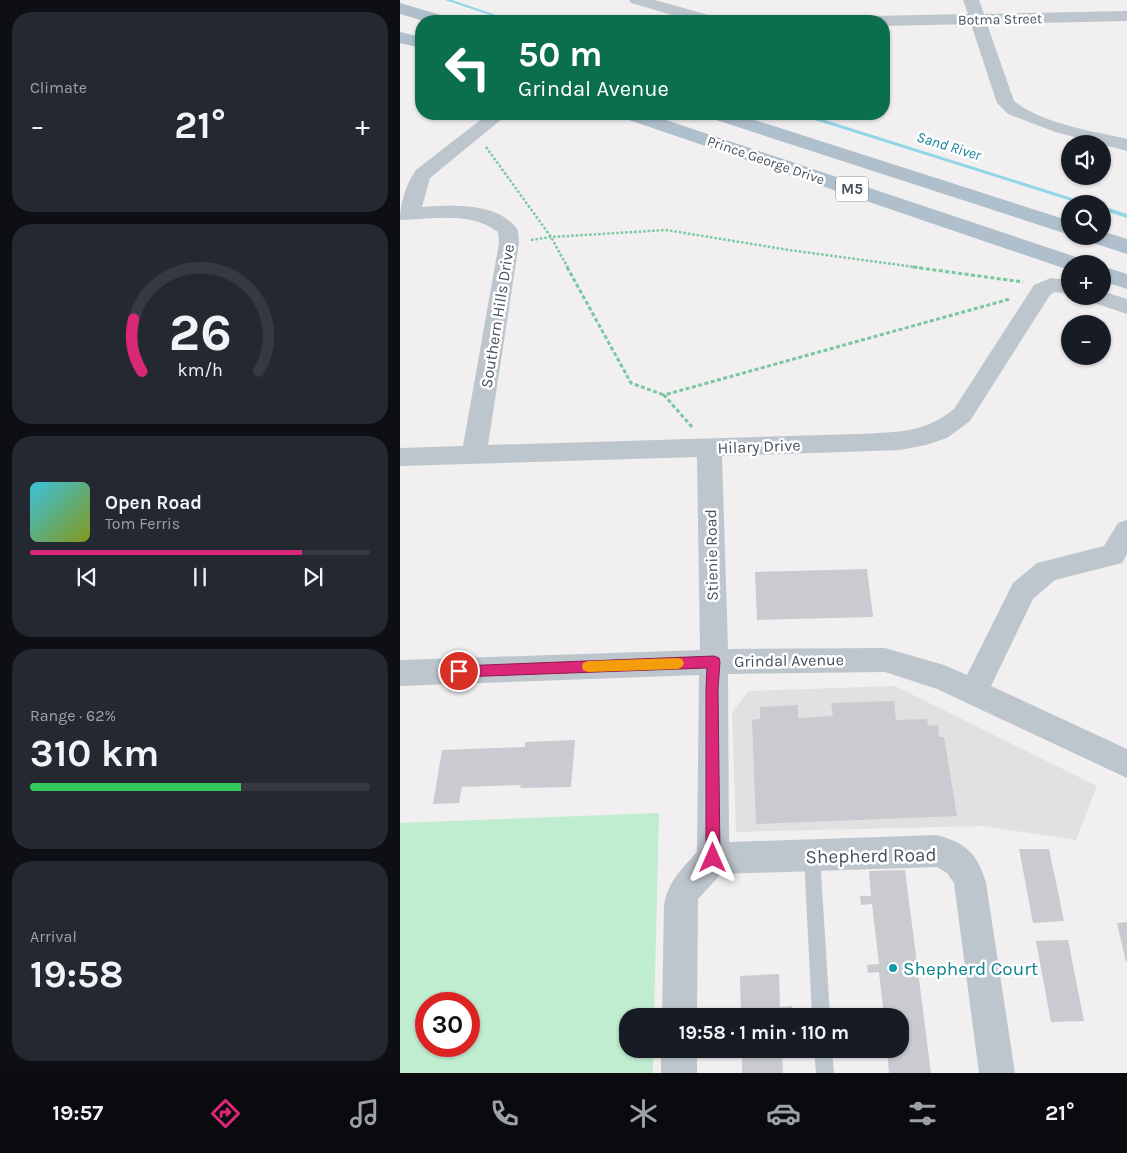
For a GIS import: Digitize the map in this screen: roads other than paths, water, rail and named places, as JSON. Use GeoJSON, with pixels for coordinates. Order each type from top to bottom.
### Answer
{"type":"FeatureCollection","features":[{"type":"Feature","properties":{"kind":"main road"},"geometry":{"type":"LineString","coordinates":[[400,8],[422,15]]}},
{"type":"Feature","properties":{"kind":"main road"},"geometry":{"type":"LineString","coordinates":[[400,37],[415,41]]}},
{"type":"Feature","properties":{"kind":"main road","name":"Prince George Drive"},"geometry":{"type":"LineString","coordinates":[[648,120],[1061,260]]}},
{"type":"Feature","properties":{"kind":"main road","name":"Prince George Drive"},"geometry":{"type":"LineString","coordinates":[[736,120],[1061,225]]}},
{"type":"Feature","properties":{"kind":"main road"},"geometry":{"type":"LineString","coordinates":[[1111,242],[1127,247]]}},
{"type":"Feature","properties":{"kind":"main road"},"geometry":{"type":"LineString","coordinates":[[1111,277],[1127,282]]}},
{"type":"Feature","properties":{"kind":"street"},"geometry":{"type":"LineString","coordinates":[[637,0],[689,15]]}},
{"type":"Feature","properties":{"kind":"street"},"geometry":{"type":"LineString","coordinates":[[971,0],[1006,103],[1010,108],[1031,118],[1127,145]]}},
{"type":"Feature","properties":{"kind":"street","name":"Botma Street"},"geometry":{"type":"LineString","coordinates":[[890,21],[1127,16]]}},
{"type":"Feature","properties":{"kind":"street"},"geometry":{"type":"LineString","coordinates":[[405,214],[418,181],[423,174],[491,120]]}},
{"type":"Feature","properties":{"kind":"street","name":"Southern Hills Drive"},"geometry":{"type":"LineString","coordinates":[[405,214],[469,213],[491,217],[508,230],[509,243],[474,455]]}},
{"type":"Feature","properties":{"kind":"street","name":"Hilary Drive"},"geometry":{"type":"LineString","coordinates":[[400,457],[911,441],[940,432],[952,425],[962,415],[1042,290],[1051,285],[1061,286]]}},
{"type":"Feature","properties":{"kind":"street"},"geometry":{"type":"LineString","coordinates":[[1111,301],[1127,307]]}},
{"type":"Feature","properties":{"kind":"street","name":"Stienie Road"},"geometry":{"type":"LineString","coordinates":[[709,447],[714,662]]}},
{"type":"Feature","properties":{"kind":"street"},"geometry":{"type":"LineString","coordinates":[[974,691],[1023,591],[1047,571],[1120,558],[1127,530]]}},
{"type":"Feature","properties":{"kind":"street","name":"Grindal Avenue"},"geometry":{"type":"LineString","coordinates":[[400,673],[714,662],[885,660],[924,670],[974,691],[1127,764]]}},
{"type":"Feature","properties":{"kind":"street"},"geometry":{"type":"LineString","coordinates":[[679,1008],[682,898],[691,882],[713,858],[712,689],[714,662]]}},
{"type":"Feature","properties":{"kind":"street","name":"Shepherd Road"},"geometry":{"type":"LineString","coordinates":[[713,858],[936,851],[949,854],[960,862],[967,871],[970,883],[997,1073]]}},
{"type":"Feature","properties":{"kind":"street"},"geometry":{"type":"LineString","coordinates":[[679,1058],[679,1073]]}},
{"type":"Feature","properties":{"kind":"lane"},"geometry":{"type":"LineString","coordinates":[[812,856],[821,1008]]}},
{"type":"Feature","properties":{"kind":"lane"},"geometry":{"type":"LineString","coordinates":[[824,1058],[825,1073]]}},
{"type":"Feature","properties":{"kind":"waterway","name":"Sand River"},"geometry":{"type":"LineString","coordinates":[[447,0],[493,15]]}},
{"type":"Feature","properties":{"kind":"waterway","name":"Sand River"},"geometry":{"type":"LineString","coordinates":[[820,120],[1061,196]]}},
{"type":"Feature","properties":{"kind":"waterway","name":"Sand River"},"geometry":{"type":"LineString","coordinates":[[1111,211],[1127,216]]}},
{"type":"Feature","properties":{"kind":"place","name":"Shepherd Court"},"geometry":{"type":"Point","coordinates":[893,968]}}]}
